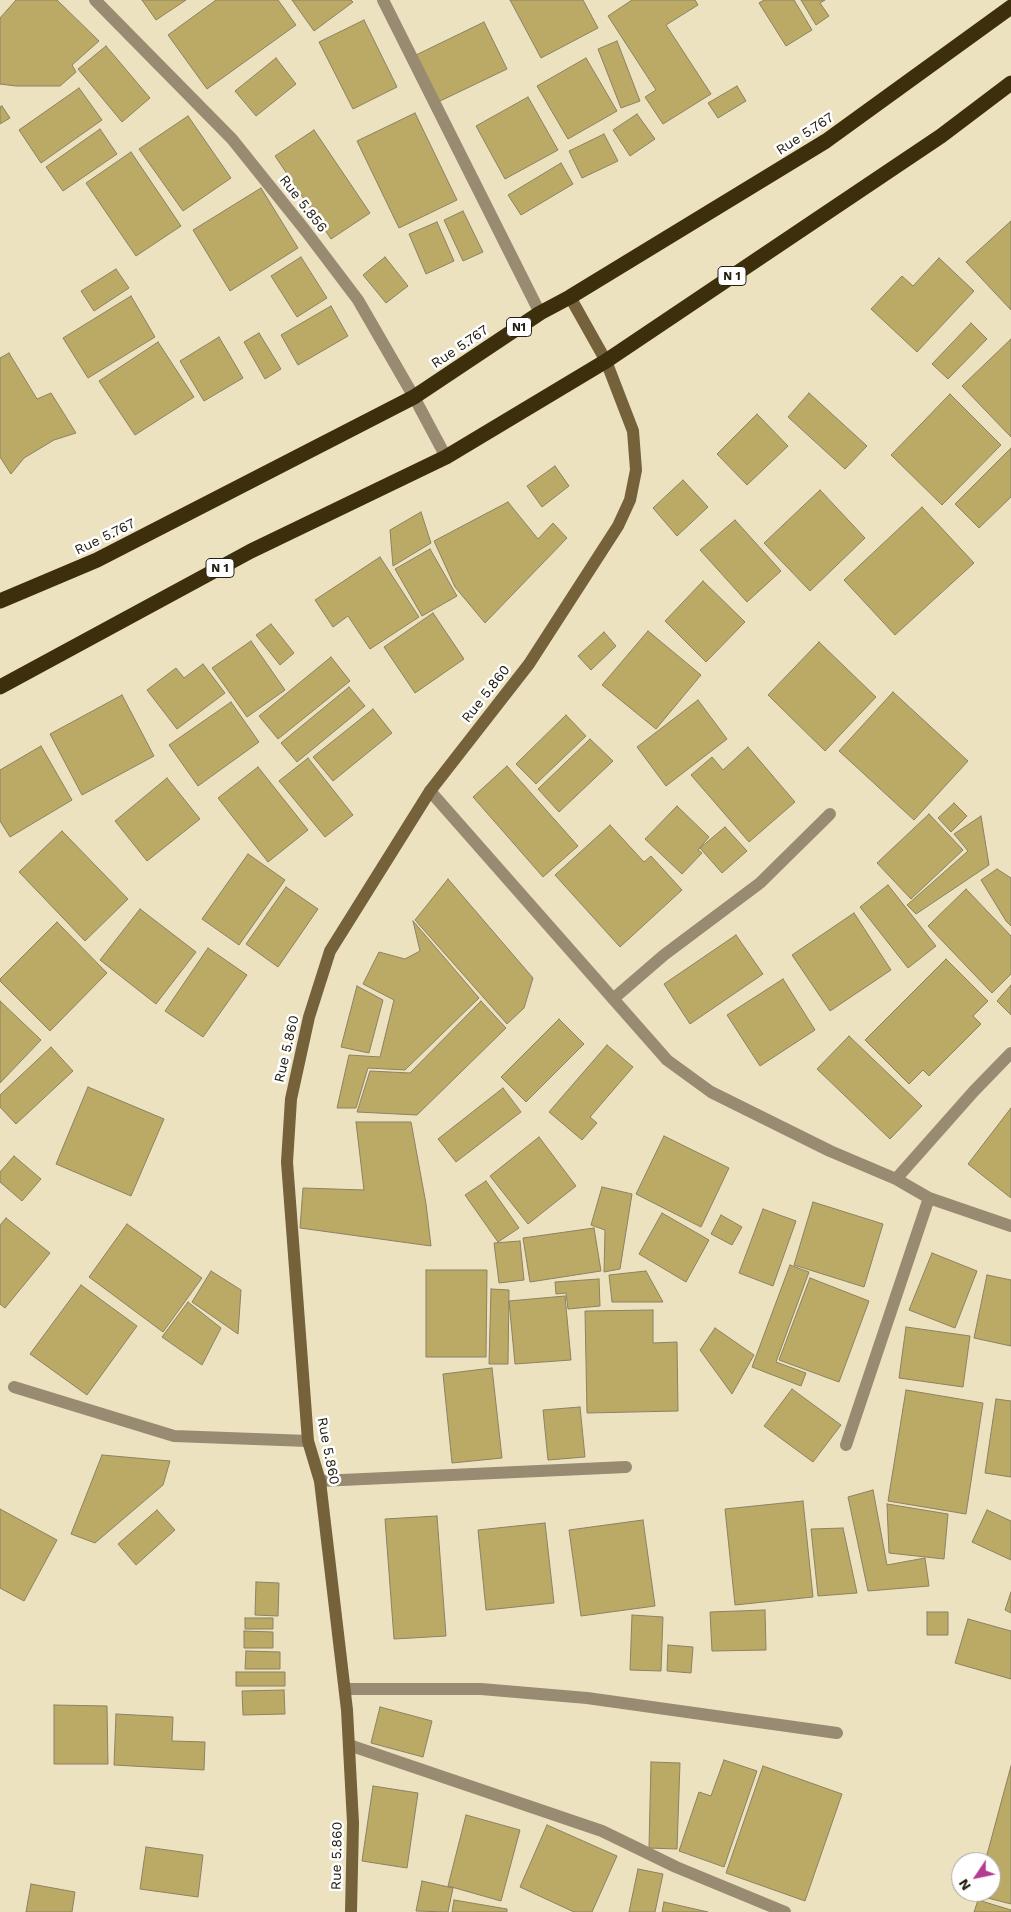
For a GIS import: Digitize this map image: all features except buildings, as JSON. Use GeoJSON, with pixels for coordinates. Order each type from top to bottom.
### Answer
{"type":"FeatureCollection","features":[{"type":"Feature","properties":{"kind":"highway","name":"Rue 5.767"},"geometry":{"type":"LineString","coordinates":[[0,601],[97,560],[414,397],[540,313],[570,297],[826,141],[1011,7]]}},
{"type":"Feature","properties":{"kind":"highway","name":"N 1"},"geometry":{"type":"LineString","coordinates":[[0,687],[250,551],[446,457],[606,361],[941,136],[1011,83]]}},
{"type":"Feature","properties":{"kind":"street","name":"Rue 5.856"},"geometry":{"type":"LineString","coordinates":[[96,0],[232,139],[305,230],[358,300],[446,457]]}},
{"type":"Feature","properties":{"kind":"street"},"geometry":{"type":"LineString","coordinates":[[383,0],[540,313]]}},
{"type":"Feature","properties":{"kind":"street","name":"Rue 5.860"},"geometry":{"type":"LineString","coordinates":[[351,1912],[354,1823],[345,1689],[320,1481],[308,1441],[286,1162],[291,1099],[309,1017],[330,951],[430,791],[528,664],[618,526],[630,500],[636,470],[633,432],[606,361],[570,297]]}},
{"type":"Feature","properties":{"kind":"street"},"geometry":{"type":"LineString","coordinates":[[430,791],[667,1060],[711,1092],[830,1151],[896,1179],[929,1198],[1011,1226]]}},
{"type":"Feature","properties":{"kind":"street"},"geometry":{"type":"LineString","coordinates":[[613,999],[664,955],[760,883],[830,814]]}},
{"type":"Feature","properties":{"kind":"street"},"geometry":{"type":"LineString","coordinates":[[896,1179],[974,1091],[1011,1053]]}},
{"type":"Feature","properties":{"kind":"street"},"geometry":{"type":"LineString","coordinates":[[846,1445],[929,1198]]}},
{"type":"Feature","properties":{"kind":"street"},"geometry":{"type":"LineString","coordinates":[[14,1386],[174,1436],[308,1441]]}},
{"type":"Feature","properties":{"kind":"street"},"geometry":{"type":"LineString","coordinates":[[320,1481],[626,1467]]}},
{"type":"Feature","properties":{"kind":"street"},"geometry":{"type":"LineString","coordinates":[[345,1689],[482,1689],[578,1697],[837,1733]]}},
{"type":"Feature","properties":{"kind":"street"},"geometry":{"type":"LineString","coordinates":[[349,1745],[602,1831],[676,1867],[785,1912]]}}]}
